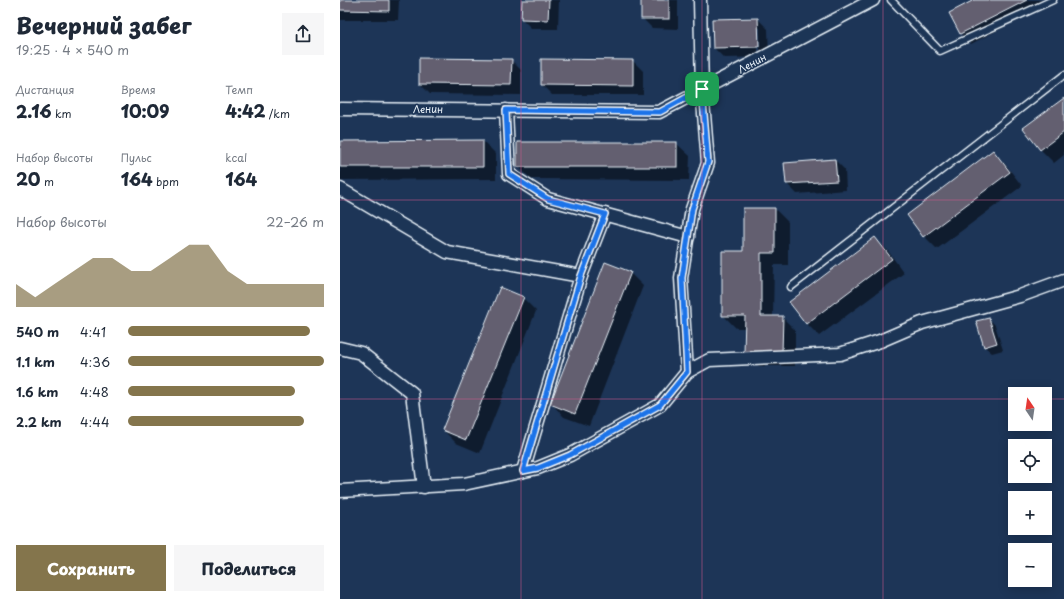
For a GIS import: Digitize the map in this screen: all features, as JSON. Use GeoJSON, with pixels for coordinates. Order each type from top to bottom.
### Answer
{"type":"FeatureCollection","features":[{"type":"Feature","properties":{"kind":"street"},"geometry":{"type":"LineString","coordinates":[[687,372],[682,278],[692,209],[708,162],[702,89],[700,0]]}},
{"type":"Feature","properties":{"kind":"street","name":"Ленин"},"geometry":{"type":"LineString","coordinates":[[340,109],[660,112],[873,0]]}},
{"type":"Feature","properties":{"kind":"street"},"geometry":{"type":"LineString","coordinates":[[506,110],[509,174],[548,199],[688,237]]}},
{"type":"Feature","properties":{"kind":"street"},"geometry":{"type":"LineString","coordinates":[[340,189],[447,252],[581,276]]}},
{"type":"Feature","properties":{"kind":"street"},"geometry":{"type":"LineString","coordinates":[[523,471],[581,276],[605,214]]}},
{"type":"Feature","properties":{"kind":"street"},"geometry":{"type":"LineString","coordinates":[[340,491],[464,484],[538,468],[570,455],[660,405],[687,372],[709,360],[840,354],[880,341],[922,323],[1020,296],[1064,280]]}},
{"type":"Feature","properties":{"kind":"street"},"geometry":{"type":"LineString","coordinates":[[340,348],[361,353],[412,393],[424,487]]}},
{"type":"Feature","properties":{"kind":"lane"},"geometry":{"type":"LineString","coordinates":[[891,0],[940,51],[1053,0]]}},
{"type":"Feature","properties":{"kind":"lane"},"geometry":{"type":"LineString","coordinates":[[791,287],[1064,75]]}},
{"type":"Feature","properties":{"kind":"building"},"geometry":{"type":"Polygon","coordinates":[[[340,0],[389,0],[389,11],[340,10],[340,0]]]}},
{"type":"Feature","properties":{"kind":"building"},"geometry":{"type":"Polygon","coordinates":[[[522,0],[549,0],[548,20],[521,19],[522,0]]]}},
{"type":"Feature","properties":{"kind":"building"},"geometry":{"type":"Polygon","coordinates":[[[641,0],[669,0],[669,19],[641,19],[641,0]]]}},
{"type":"Feature","properties":{"kind":"building"},"geometry":{"type":"Polygon","coordinates":[[[974,0],[1027,0],[960,34],[949,13],[974,0]]]}},
{"type":"Feature","properties":{"kind":"building"},"geometry":{"type":"Polygon","coordinates":[[[758,18],[759,47],[713,48],[712,19],[758,18]]]}},
{"type":"Feature","properties":{"kind":"building"},"geometry":{"type":"Polygon","coordinates":[[[419,58],[512,59],[511,85],[419,84],[419,58]]]}},
{"type":"Feature","properties":{"kind":"building"},"geometry":{"type":"Polygon","coordinates":[[[541,59],[633,60],[633,86],[541,85],[541,59]]]}},
{"type":"Feature","properties":{"kind":"building"},"geometry":{"type":"Polygon","coordinates":[[[1064,98],[1064,132],[1040,150],[1023,128],[1064,98]]]}},
{"type":"Feature","properties":{"kind":"building"},"geometry":{"type":"Polygon","coordinates":[[[483,140],[483,167],[340,167],[340,141],[483,140]]]}},
{"type":"Feature","properties":{"kind":"building"},"geometry":{"type":"Polygon","coordinates":[[[517,142],[677,142],[677,167],[517,167],[517,142]]]}},
{"type":"Feature","properties":{"kind":"building"},"geometry":{"type":"Polygon","coordinates":[[[993,150],[1010,172],[923,237],[907,215],[993,150]]]}},
{"type":"Feature","properties":{"kind":"building"},"geometry":{"type":"Polygon","coordinates":[[[835,159],[837,181],[786,184],[784,163],[835,159]]]}},
{"type":"Feature","properties":{"kind":"building"},"geometry":{"type":"Polygon","coordinates":[[[743,208],[775,208],[775,253],[761,253],[761,316],[783,316],[782,353],[744,353],[745,316],[722,316],[722,251],[743,251],[743,208]]]}},
{"type":"Feature","properties":{"kind":"building"},"geometry":{"type":"Polygon","coordinates":[[[875,237],[892,259],[806,324],[789,302],[875,237]]]}},
{"type":"Feature","properties":{"kind":"building"},"geometry":{"type":"Polygon","coordinates":[[[605,262],[631,272],[575,414],[550,404],[605,262]]]}},
{"type":"Feature","properties":{"kind":"building"},"geometry":{"type":"Polygon","coordinates":[[[500,287],[524,297],[466,440],[442,430],[500,287]]]}},
{"type":"Feature","properties":{"kind":"building"},"geometry":{"type":"Polygon","coordinates":[[[989,318],[997,343],[984,347],[976,321],[989,318]]]}},
{"type":"Feature","properties":{"kind":"route"},"geometry":{"type":"LineString","coordinates":[[702,89],[708,162],[692,209],[682,278],[687,372],[660,405],[570,455],[538,468],[523,471],[581,276],[605,214],[548,199],[509,174],[506,110],[660,112],[702,89]]}}]}
